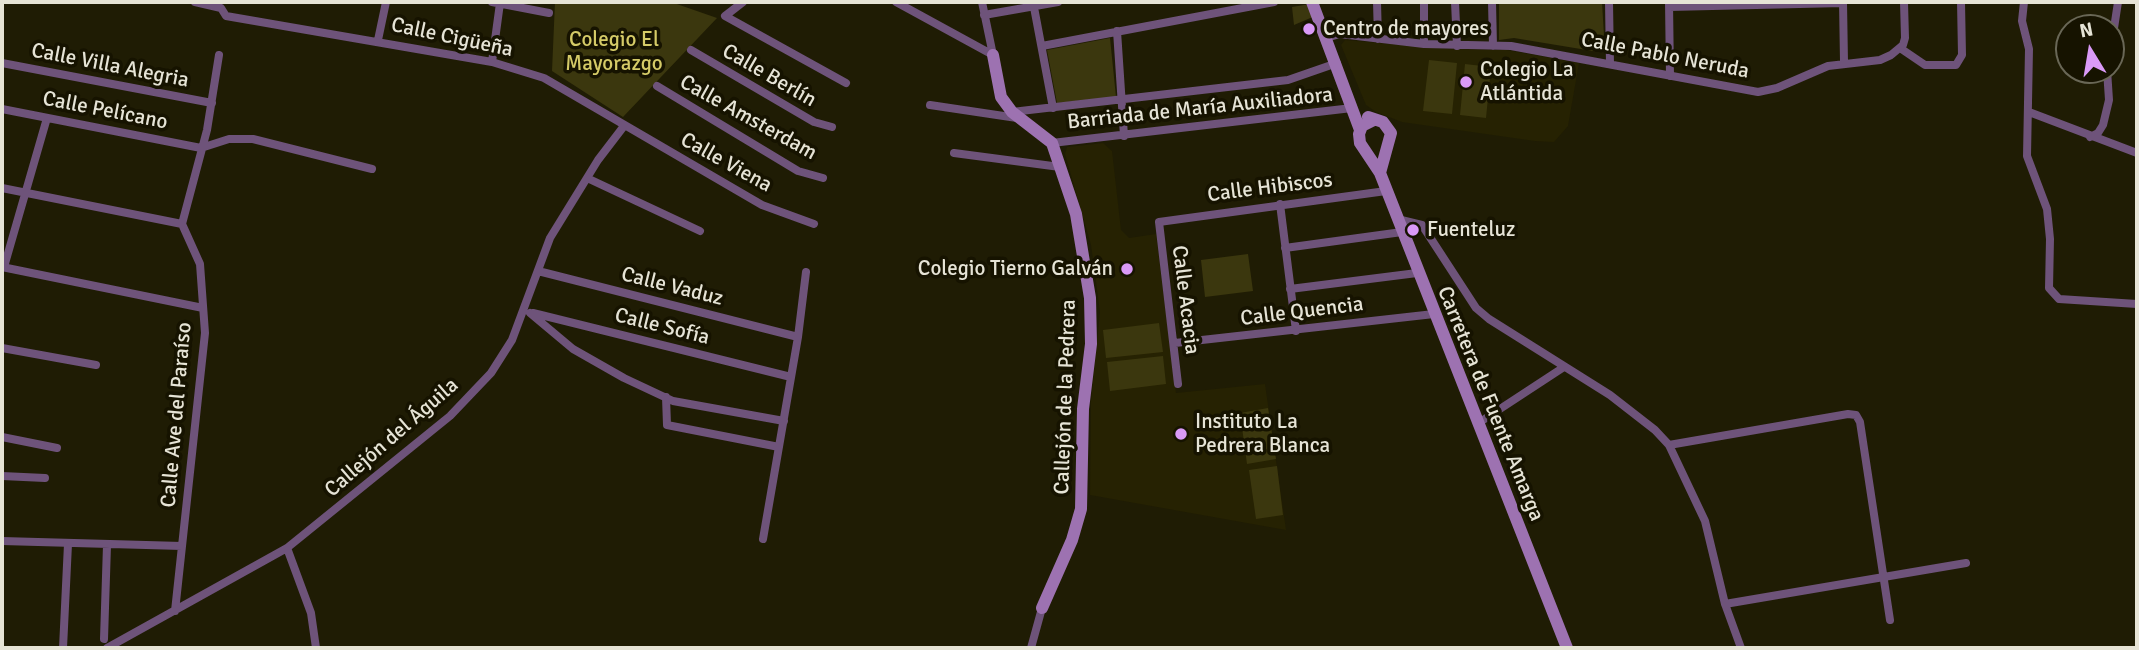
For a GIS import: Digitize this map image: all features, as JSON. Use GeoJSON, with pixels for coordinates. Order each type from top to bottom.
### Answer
{"type":"FeatureCollection","features":[{"type":"Feature","properties":{"kind":"street","name":"Calle Cigüeña"},"geometry":{"type":"LineString","coordinates":[[195,2],[221,8],[226,16],[378,40],[492,62],[544,78],[624,126]]}},
{"type":"Feature","properties":{"kind":"street"},"geometry":{"type":"LineString","coordinates":[[378,40],[386,2]]}},
{"type":"Feature","properties":{"kind":"street"},"geometry":{"type":"LineString","coordinates":[[743,2],[725,16],[846,83]]}},
{"type":"Feature","properties":{"kind":"street"},"geometry":{"type":"LineString","coordinates":[[896,2],[993,55]]}},
{"type":"Feature","properties":{"kind":"street"},"geometry":{"type":"LineString","coordinates":[[982,2],[1001,96],[1017,116],[1052,143]]}},
{"type":"Feature","properties":{"kind":"street"},"geometry":{"type":"LineString","coordinates":[[984,15],[1034,4],[1058,2]]}},
{"type":"Feature","properties":{"kind":"street"},"geometry":{"type":"LineString","coordinates":[[1042,46],[1275,2]]}},
{"type":"Feature","properties":{"kind":"street"},"geometry":{"type":"LineString","coordinates":[[1312,2],[1352,106],[1360,130],[1360,143],[1367,150],[1376,152],[1387,146]]}},
{"type":"Feature","properties":{"kind":"street"},"geometry":{"type":"LineString","coordinates":[[1377,2],[1378,39]]}},
{"type":"Feature","properties":{"kind":"street"},"geometry":{"type":"LineString","coordinates":[[1424,2],[1424,44]]}},
{"type":"Feature","properties":{"kind":"street"},"geometry":{"type":"LineString","coordinates":[[1455,2],[1457,46]]}},
{"type":"Feature","properties":{"kind":"street"},"geometry":{"type":"LineString","coordinates":[[1492,2],[1493,46]]}},
{"type":"Feature","properties":{"kind":"street"},"geometry":{"type":"LineString","coordinates":[[1609,2],[1610,64]]}},
{"type":"Feature","properties":{"kind":"street"},"geometry":{"type":"LineString","coordinates":[[1670,76],[1669,4],[1843,2],[1844,62]]}},
{"type":"Feature","properties":{"kind":"street"},"geometry":{"type":"LineString","coordinates":[[1904,2],[1905,38],[1900,48],[1924,65],[1956,65],[1962,55],[1961,2]]}},
{"type":"Feature","properties":{"kind":"street"},"geometry":{"type":"LineString","coordinates":[[2024,2],[2022,22],[2029,49],[2027,156],[2047,209],[2050,239],[2049,288],[2053,296],[2059,299],[2137,304]]}},
{"type":"Feature","properties":{"kind":"street"},"geometry":{"type":"LineString","coordinates":[[492,62],[496,3],[549,13]]}},
{"type":"Feature","properties":{"kind":"street"},"geometry":{"type":"LineString","coordinates":[[1034,4],[1053,108]]}},
{"type":"Feature","properties":{"kind":"street"},"geometry":{"type":"LineString","coordinates":[[1117,31],[1124,136]]}},
{"type":"Feature","properties":{"kind":"street","name":"Calle Pablo Neruda"},"geometry":{"type":"LineString","coordinates":[[1326,38],[1340,34],[1424,44],[1536,49],[1758,92],[1844,62],[1880,60],[1900,48]]}},
{"type":"Feature","properties":{"kind":"street","name":"Calle Berlín"},"geometry":{"type":"LineString","coordinates":[[691,50],[814,122],[832,127]]}},
{"type":"Feature","properties":{"kind":"street"},"geometry":{"type":"LineString","coordinates":[[2,188],[182,224],[212,103],[219,55]]}},
{"type":"Feature","properties":{"kind":"street","name":"Calle Villa Alegria"},"geometry":{"type":"LineString","coordinates":[[2,63],[212,103]]}},
{"type":"Feature","properties":{"kind":"street"},"geometry":{"type":"LineString","coordinates":[[930,105],[1017,116],[1053,108],[1288,80],[1337,63]]}},
{"type":"Feature","properties":{"kind":"street"},"geometry":{"type":"LineString","coordinates":[[2090,137],[2098,134],[2103,125],[2109,100],[2108,84]]}},
{"type":"Feature","properties":{"kind":"street","name":"Calle Amsterdam"},"geometry":{"type":"LineString","coordinates":[[657,86],[798,171],[823,178]]}},
{"type":"Feature","properties":{"kind":"street"},"geometry":{"type":"LineString","coordinates":[[1352,106],[1374,120],[1383,122],[1389,129],[1391,138],[1380,173]]}},
{"type":"Feature","properties":{"kind":"street","name":"Barriada de María Auxiliadora"},"geometry":{"type":"LineString","coordinates":[[1052,143],[1352,106]]}},
{"type":"Feature","properties":{"kind":"street","name":"Calle Pelícano"},"geometry":{"type":"LineString","coordinates":[[2,108],[201,148]]}},
{"type":"Feature","properties":{"kind":"street"},"geometry":{"type":"LineString","coordinates":[[2029,111],[2090,137],[2137,153]]}},
{"type":"Feature","properties":{"kind":"street"},"geometry":{"type":"LineString","coordinates":[[47,118],[3,267],[203,308]]}},
{"type":"Feature","properties":{"kind":"street"},"geometry":{"type":"LineString","coordinates":[[1360,130],[1374,120]]}},
{"type":"Feature","properties":{"kind":"street","name":"Callejón del Águila"},"geometry":{"type":"LineString","coordinates":[[105,644],[175,611],[287,548],[450,415],[491,373],[512,340],[527,312],[550,238],[587,178],[624,126]]}},
{"type":"Feature","properties":{"kind":"street","name":"Calle Viena"},"geometry":{"type":"LineString","coordinates":[[624,126],[762,205],[814,224]]}},
{"type":"Feature","properties":{"kind":"street"},"geometry":{"type":"LineString","coordinates":[[201,148],[229,139],[253,139],[372,169]]}},
{"type":"Feature","properties":{"kind":"street","name":"Callejón de la Pedrera"},"geometry":{"type":"LineString","coordinates":[[1031,648],[1042,608],[1072,540],[1081,509],[1083,409],[1091,344],[1085,259],[1076,214],[1052,143]]}},
{"type":"Feature","properties":{"kind":"street","name":"Carretera de Fuente Amarga"},"geometry":{"type":"LineString","coordinates":[[1367,150],[1380,173],[1567,648]]}},
{"type":"Feature","properties":{"kind":"street"},"geometry":{"type":"LineString","coordinates":[[954,153],[1060,167]]}},
{"type":"Feature","properties":{"kind":"street"},"geometry":{"type":"LineString","coordinates":[[587,178],[700,231]]}},
{"type":"Feature","properties":{"kind":"street","name":"Calle Hibiscos"},"geometry":{"type":"LineString","coordinates":[[1159,222],[1387,191]]}},
{"type":"Feature","properties":{"kind":"street"},"geometry":{"type":"LineString","coordinates":[[1280,204],[1296,331]]}},
{"type":"Feature","properties":{"kind":"street","name":"Calle Acacia"},"geometry":{"type":"LineString","coordinates":[[1159,222],[1178,384]]}},
{"type":"Feature","properties":{"kind":"street","name":"Calle Ave del Paraíso"},"geometry":{"type":"LineString","coordinates":[[175,611],[205,333],[201,264],[182,224]]}},
{"type":"Feature","properties":{"kind":"street"},"geometry":{"type":"LineString","coordinates":[[1285,248],[1400,226],[1422,225],[1476,308],[1489,319],[1610,395],[1655,430],[1669,446],[1705,521],[1726,604],[1741,648]]}},
{"type":"Feature","properties":{"kind":"street","name":"Calle Vaduz"},"geometry":{"type":"LineString","coordinates":[[538,271],[798,337]]}},
{"type":"Feature","properties":{"kind":"street"},"geometry":{"type":"LineString","coordinates":[[763,539],[792,377],[806,272]]}},
{"type":"Feature","properties":{"kind":"street"},"geometry":{"type":"LineString","coordinates":[[1290,289],[1417,272]]}},
{"type":"Feature","properties":{"kind":"street"},"geometry":{"type":"LineString","coordinates":[[527,312],[573,349],[624,379],[666,397],[784,421]]}},
{"type":"Feature","properties":{"kind":"street","name":"Calle Sofía"},"geometry":{"type":"LineString","coordinates":[[527,312],[792,377]]}},
{"type":"Feature","properties":{"kind":"street","name":"Calle Quencia"},"geometry":{"type":"LineString","coordinates":[[1175,343],[1434,314]]}},
{"type":"Feature","properties":{"kind":"street"},"geometry":{"type":"LineString","coordinates":[[2,348],[96,365]]}},
{"type":"Feature","properties":{"kind":"street"},"geometry":{"type":"LineString","coordinates":[[1477,424],[1564,367]]}},
{"type":"Feature","properties":{"kind":"street"},"geometry":{"type":"LineString","coordinates":[[666,397],[667,425],[779,447]]}},
{"type":"Feature","properties":{"kind":"street"},"geometry":{"type":"LineString","coordinates":[[1669,446],[1848,414],[1856,415],[1860,422],[1890,620]]}},
{"type":"Feature","properties":{"kind":"street"},"geometry":{"type":"LineString","coordinates":[[2,437],[57,448]]}},
{"type":"Feature","properties":{"kind":"street"},"geometry":{"type":"LineString","coordinates":[[2,476],[45,478]]}},
{"type":"Feature","properties":{"kind":"street"},"geometry":{"type":"LineString","coordinates":[[2,541],[182,546]]}},
{"type":"Feature","properties":{"kind":"street"},"geometry":{"type":"LineString","coordinates":[[63,648],[68,544]]}},
{"type":"Feature","properties":{"kind":"street"},"geometry":{"type":"LineString","coordinates":[[105,644],[107,545]]}},
{"type":"Feature","properties":{"kind":"street"},"geometry":{"type":"LineString","coordinates":[[287,548],[311,613],[316,648]]}},
{"type":"Feature","properties":{"kind":"street"},"geometry":{"type":"LineString","coordinates":[[1726,604],[1966,563]]}},
{"type":"Feature","properties":{"kind":"shaded area","name":"Colegio La Atlántida"},"geometry":{"type":"Polygon","coordinates":[[[1345,40],[1448,49],[1506,50],[1579,63],[1568,126],[1554,142],[1535,141],[1402,122],[1376,112],[1366,105],[1341,45],[1345,40]]]}},
{"type":"Feature","properties":{"kind":"shaded area"},"geometry":{"type":"Polygon","coordinates":[[[1103,143],[1112,151],[1121,230],[1129,238],[1156,234],[1176,393],[1265,384],[1286,530],[1090,495],[1091,401],[1100,312],[1091,245],[1065,154],[1067,147],[1103,143]]]}},
{"type":"Feature","properties":{"kind":"green space","name":"Colegio El Mayorazgo"},"geometry":{"type":"Polygon","coordinates":[[[555,2],[671,2],[717,18],[623,117],[552,71],[555,2]]]}},
{"type":"Feature","properties":{"kind":"green space"},"geometry":{"type":"Polygon","coordinates":[[[1499,2],[1602,2],[1605,53],[1514,38],[1499,40],[1499,2]]]}},
{"type":"Feature","properties":{"kind":"green space"},"geometry":{"type":"Polygon","coordinates":[[[1310,4],[1315,16],[1294,25],[1292,7],[1310,4]]]}},
{"type":"Feature","properties":{"kind":"green space"},"geometry":{"type":"Polygon","coordinates":[[[1110,38],[1116,97],[1057,103],[1047,50],[1110,38]]]}},
{"type":"Feature","properties":{"kind":"green space"},"geometry":{"type":"Polygon","coordinates":[[[1429,60],[1457,63],[1452,114],[1423,111],[1429,60]]]}},
{"type":"Feature","properties":{"kind":"green space"},"geometry":{"type":"Polygon","coordinates":[[[1465,64],[1491,67],[1486,118],[1460,115],[1465,64]]]}},
{"type":"Feature","properties":{"kind":"green space"},"geometry":{"type":"Polygon","coordinates":[[[1248,254],[1253,291],[1205,297],[1201,260],[1248,254]]]}},
{"type":"Feature","properties":{"kind":"green space"},"geometry":{"type":"Polygon","coordinates":[[[1159,323],[1163,352],[1106,358],[1103,330],[1159,323]]]}},
{"type":"Feature","properties":{"kind":"green space"},"geometry":{"type":"Polygon","coordinates":[[[1163,356],[1166,384],[1110,391],[1107,362],[1163,356]]]}},
{"type":"Feature","properties":{"kind":"green space"},"geometry":{"type":"Polygon","coordinates":[[[1268,408],[1276,459],[1247,464],[1240,413],[1268,408]]]}},
{"type":"Feature","properties":{"kind":"green space"},"geometry":{"type":"Polygon","coordinates":[[[1277,466],[1283,515],[1256,519],[1249,470],[1277,466]]]}},
{"type":"Feature","properties":{"kind":"place","name":"Centro de mayores"},"geometry":{"type":"Point","coordinates":[1309,29]}},
{"type":"Feature","properties":{"kind":"place","name":"Colegio La Atlántida"},"geometry":{"type":"Point","coordinates":[1466,82]}},
{"type":"Feature","properties":{"kind":"place","name":"Fuenteluz"},"geometry":{"type":"Point","coordinates":[1413,230]}},
{"type":"Feature","properties":{"kind":"place","name":"Colegio Tierno Galván"},"geometry":{"type":"Point","coordinates":[1127,269]}},
{"type":"Feature","properties":{"kind":"place","name":"Instituto La Pedrera Blanca"},"geometry":{"type":"Point","coordinates":[1181,434]}}]}
